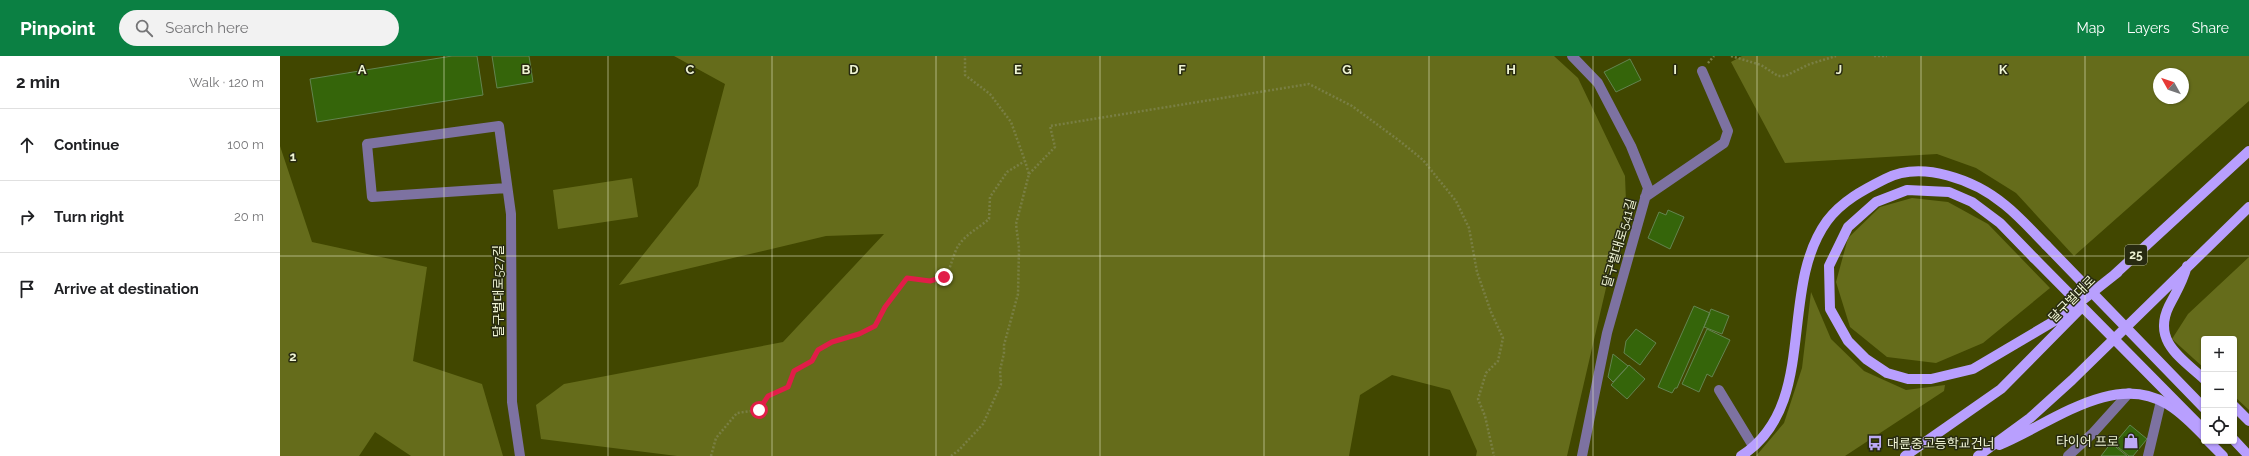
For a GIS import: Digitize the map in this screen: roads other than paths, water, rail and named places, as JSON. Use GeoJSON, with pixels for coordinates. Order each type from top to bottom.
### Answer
{"type":"FeatureCollection","features":[{"type":"Feature","properties":{"kind":"main road","name":"달구벌대로"},"geometry":{"type":"LineString","coordinates":[[1905,456],[2001,389],[2118,272],[2249,151]]}},
{"type":"Feature","properties":{"kind":"main road"},"geometry":{"type":"LineString","coordinates":[[1741,456],[1763,437],[1783,405],[1793,362],[1805,275],[1813,247],[1827,221],[1854,194],[1893,174],[1925,170],[1965,180],[2005,204],[2201,405]]}},
{"type":"Feature","properties":{"kind":"main road"},"geometry":{"type":"LineString","coordinates":[[2118,272],[2079,303],[2061,317],[1973,369],[1931,379],[1908,379],[1887,373],[1866,359],[1848,341],[1830,309],[1828,266],[1848,227],[1876,202],[1907,190],[1949,192],[1972,202],[2000,223],[2034,258],[2079,303],[2201,427]]}},
{"type":"Feature","properties":{"kind":"main road"},"geometry":{"type":"LineString","coordinates":[[1981,453],[2030,418],[2249,207]]}},
{"type":"Feature","properties":{"kind":"main road"},"geometry":{"type":"LineString","coordinates":[[2187,266],[2182,284],[2168,307],[2163,327],[2166,341],[2201,376]]}},
{"type":"Feature","properties":{"kind":"main road"},"geometry":{"type":"LineString","coordinates":[[1981,453],[2019,437],[2082,403],[2109,395],[2129,393],[2161,401],[2167,404],[2201,433]]}},
{"type":"Feature","properties":{"kind":"main road"},"geometry":{"type":"LineString","coordinates":[[2236,408],[2249,421]]}},
{"type":"Feature","properties":{"kind":"main road"},"geometry":{"type":"LineString","coordinates":[[2237,443],[2249,456]]}},
{"type":"Feature","properties":{"kind":"main road"},"geometry":{"type":"LineString","coordinates":[[2211,444],[2223,456]]}},
{"type":"Feature","properties":{"kind":"main road"},"geometry":{"type":"LineString","coordinates":[[2217,444],[2228,456]]}},
{"type":"Feature","properties":{"kind":"street","name":"달구벌대로541길"},"geometry":{"type":"LineString","coordinates":[[1576,57],[1598,83],[1621,126],[1648,188],[1607,333],[1582,456]]}},
{"type":"Feature","properties":{"kind":"street"},"geometry":{"type":"LineString","coordinates":[[1646,197],[1724,143],[1728,131],[1702,70]]}},
{"type":"Feature","properties":{"kind":"street","name":"달구벌대로527길"},"geometry":{"type":"LineString","coordinates":[[507,188],[372,197],[367,144],[499,126],[511,214],[512,402],[520,456]]}},
{"type":"Feature","properties":{"kind":"street"},"geometry":{"type":"LineString","coordinates":[[1719,390],[1753,446]]}},
{"type":"Feature","properties":{"kind":"street"},"geometry":{"type":"LineString","coordinates":[[2068,456],[2092,434],[2129,393]]}},
{"type":"Feature","properties":{"kind":"street"},"geometry":{"type":"LineString","coordinates":[[2148,456],[2161,401]]}},
{"type":"Feature","properties":{"kind":"place","name":"타이어 프로"},"geometry":{"type":"Point","coordinates":[2131,441]}},
{"type":"Feature","properties":{"kind":"place","name":"대륜중고등학교건너"},"geometry":{"type":"Point","coordinates":[1875,443]}}]}
